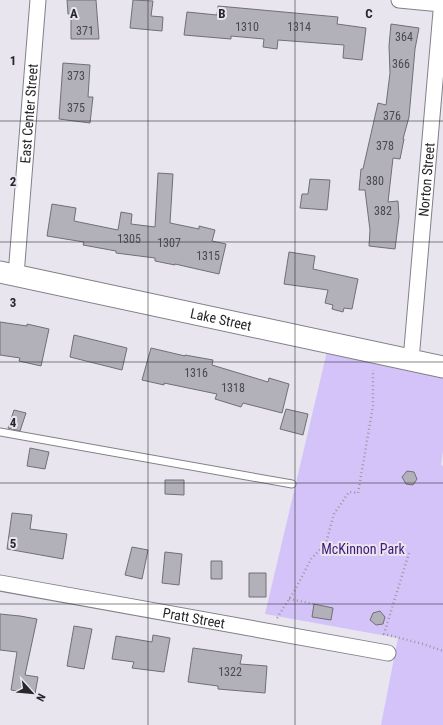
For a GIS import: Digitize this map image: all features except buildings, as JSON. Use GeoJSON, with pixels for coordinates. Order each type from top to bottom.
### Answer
{"type":"FeatureCollection","features":[{"type":"Feature","properties":{"kind":"main road","name":"Lake Street"},"geometry":{"type":"LineString","coordinates":[[8,273],[443,367]]}},
{"type":"Feature","properties":{"kind":"street","name":"East Center Street"},"geometry":{"type":"LineString","coordinates":[[8,273],[38,0]]}},
{"type":"Feature","properties":{"kind":"street"},"geometry":{"type":"LineString","coordinates":[[399,0],[441,2]]}},
{"type":"Feature","properties":{"kind":"street","name":"Norton Street"},"geometry":{"type":"LineString","coordinates":[[411,360],[441,2]]}},
{"type":"Feature","properties":{"kind":"street","name":"Pratt Street"},"geometry":{"type":"LineString","coordinates":[[0,583],[388,653]]}},
{"type":"Feature","properties":{"kind":"lane"},"geometry":{"type":"LineString","coordinates":[[0,432],[292,484]]}},
{"type":"Feature","properties":{"kind":"path"},"geometry":{"type":"LineString","coordinates":[[279,614],[289,600],[311,559],[326,543],[334,514],[349,492],[358,493],[372,406],[373,370]]}},
{"type":"Feature","properties":{"kind":"path"},"geometry":{"type":"LineString","coordinates":[[409,552],[384,634],[443,651]]}},
{"type":"Feature","properties":{"kind":"path"},"geometry":{"type":"LineString","coordinates":[[289,600],[314,604]]}},
{"type":"Feature","properties":{"kind":"green space","name":"McKinnon Park"},"geometry":{"type":"Polygon","coordinates":[[[329,343],[443,367],[443,451],[441,465],[443,466],[443,725],[381,725],[398,638],[265,614],[329,343]]]}}]}
